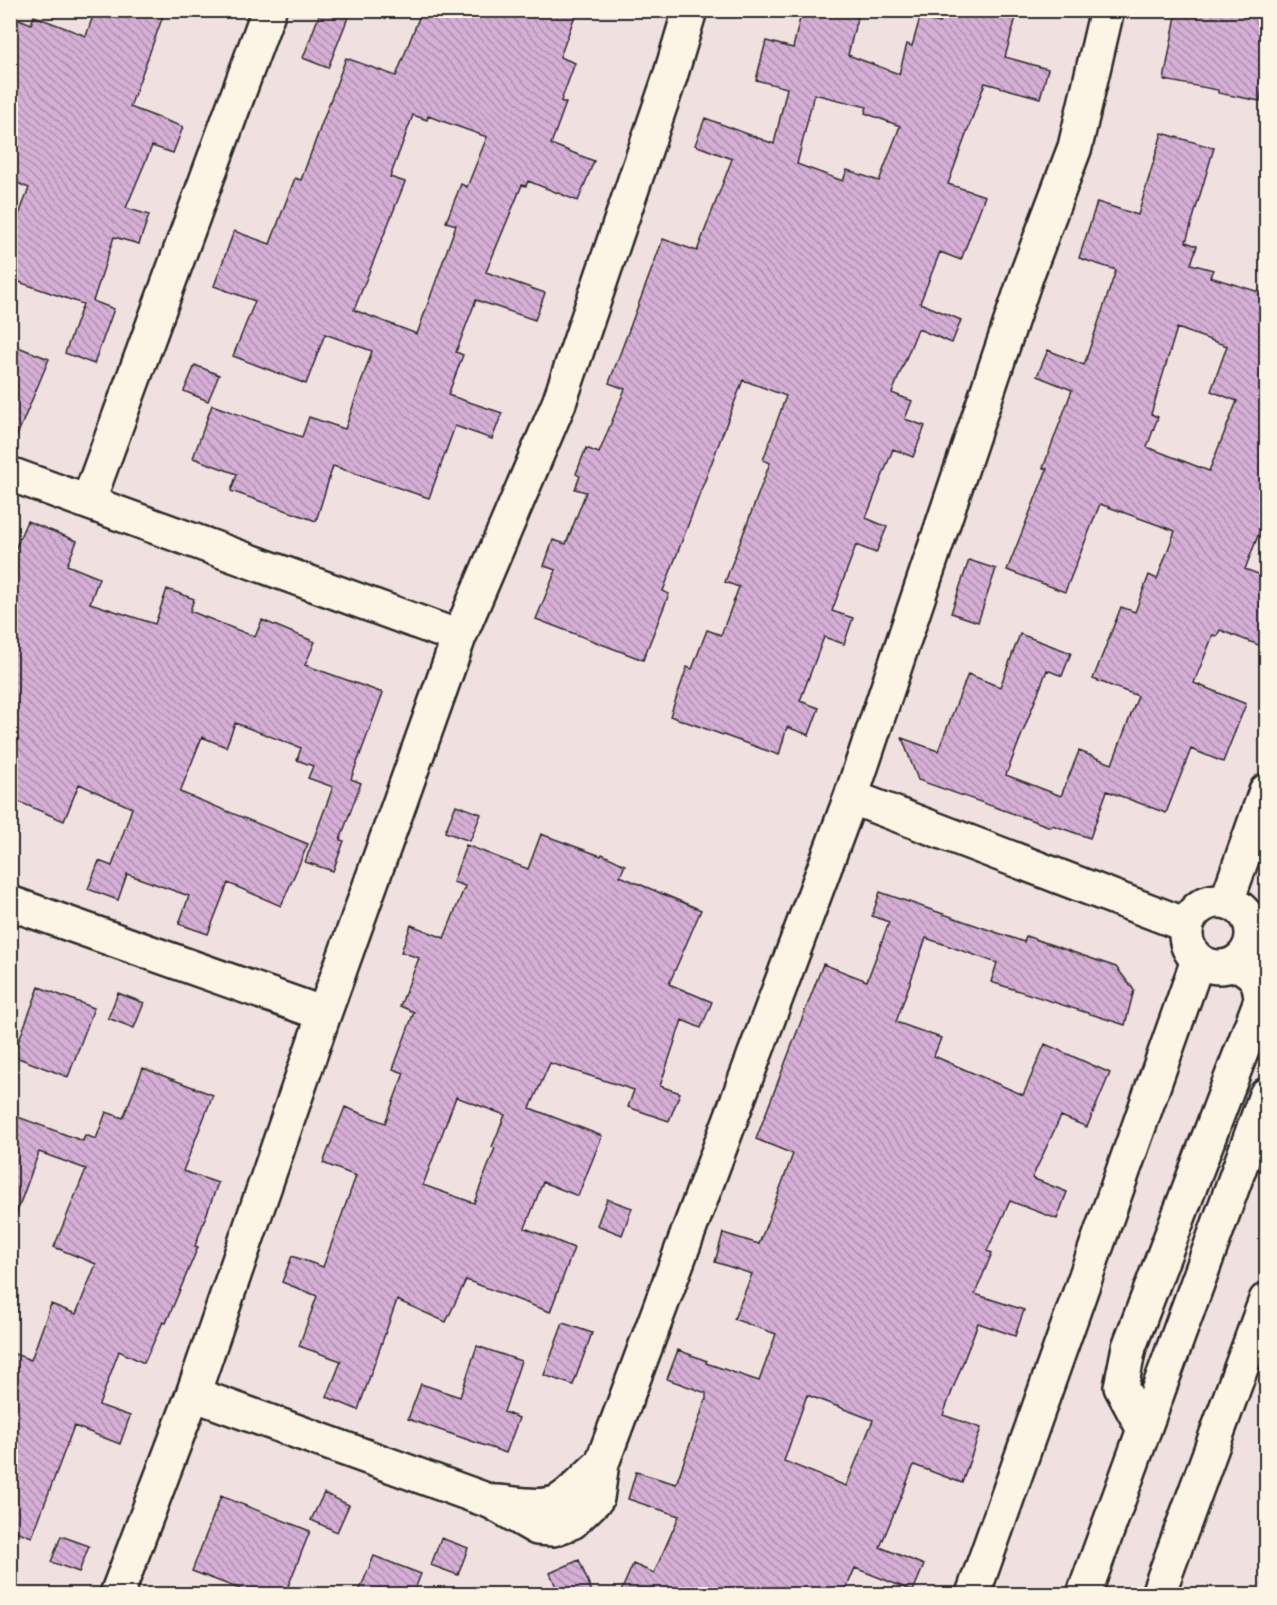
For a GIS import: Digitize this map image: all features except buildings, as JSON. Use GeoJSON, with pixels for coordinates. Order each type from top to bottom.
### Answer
{"type":"FeatureCollection","features":[{"type":"Feature","properties":{"kind":"street"},"geometry":{"type":"LineString","coordinates":[[88,502],[269,10]]}},
{"type":"Feature","properties":{"kind":"street"},"geometry":{"type":"LineString","coordinates":[[117,1594],[193,1394],[324,1014],[459,637],[559,403],[670,77],[690,10]]}},
{"type":"Feature","properties":{"kind":"street"},"geometry":{"type":"LineString","coordinates":[[193,1394],[492,1502],[537,1528],[553,1529],[572,1522],[597,1498],[602,1463],[851,797],[1027,274],[1075,147],[1107,10]]}},
{"type":"Feature","properties":{"kind":"street"},"geometry":{"type":"LineString","coordinates":[[10,474],[459,637]]}},
{"type":"Feature","properties":{"kind":"street"},"geometry":{"type":"LineString","coordinates":[[1227,901],[1266,791]]}},
{"type":"Feature","properties":{"kind":"street"},"geometry":{"type":"LineString","coordinates":[[851,797],[1186,925]]}},
{"type":"Feature","properties":{"kind":"street"},"geometry":{"type":"LineString","coordinates":[[1214,900],[1227,901],[1239,907],[1248,917],[1252,929],[1251,942],[1246,954],[1236,963],[1223,967],[1210,966],[1198,960],[1190,950],[1186,938],[1186,925],[1192,913],[1202,905],[1214,900]]}},
{"type":"Feature","properties":{"kind":"street"},"geometry":{"type":"LineString","coordinates":[[10,903],[324,1014]]}},
{"type":"Feature","properties":{"kind":"street"},"geometry":{"type":"LineString","coordinates":[[973,1594],[1198,960]]}},
{"type":"Feature","properties":{"kind":"street"},"geometry":{"type":"LineString","coordinates":[[1144,1431],[1121,1387],[1130,1347],[1261,1000],[1260,983],[1249,971],[1236,963]]}},
{"type":"Feature","properties":{"kind":"street"},"geometry":{"type":"LineString","coordinates":[[1084,1594],[1266,1095]]}},
{"type":"Feature","properties":{"kind":"street"},"geometry":{"type":"LineString","coordinates":[[1158,1594],[1266,1300]]}}]}
